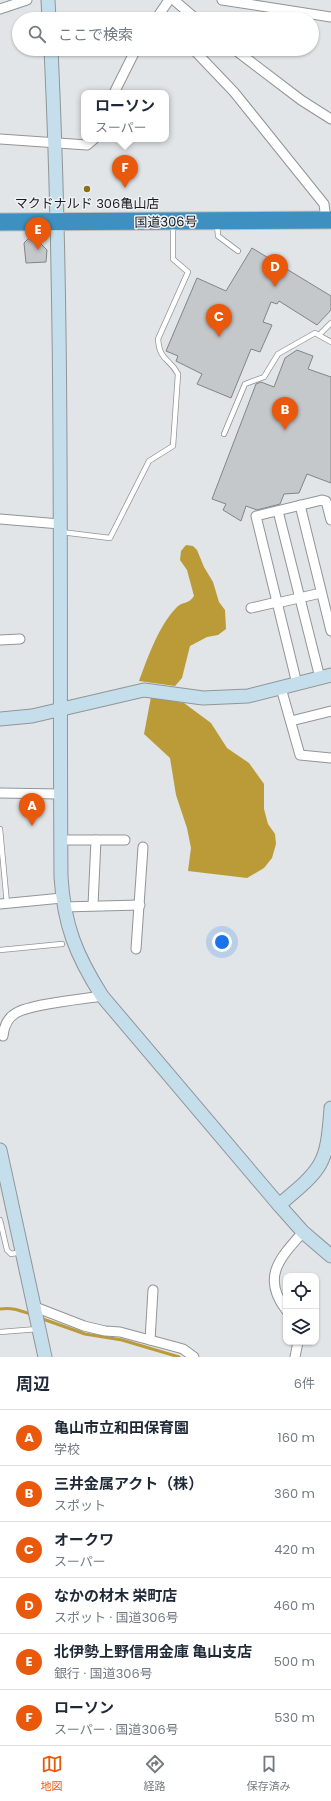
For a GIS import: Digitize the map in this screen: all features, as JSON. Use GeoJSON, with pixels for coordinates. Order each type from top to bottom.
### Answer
{"type":"FeatureCollection","features":[{"type":"Feature","properties":{"kind":"highway","name":"国道306号"},"geometry":{"type":"LineString","coordinates":[[0,222],[217,221],[329,223]]}},
{"type":"Feature","properties":{"kind":"street"},"geometry":{"type":"LineString","coordinates":[[0,9],[27,0]]}},
{"type":"Feature","properties":{"kind":"street"},"geometry":{"type":"LineString","coordinates":[[48,0],[49,12]]}},
{"type":"Feature","properties":{"kind":"street"},"geometry":{"type":"LineString","coordinates":[[161,12],[169,0]]}},
{"type":"Feature","properties":{"kind":"street"},"geometry":{"type":"LineString","coordinates":[[174,0],[184,12]]}},
{"type":"Feature","properties":{"kind":"street"},"geometry":{"type":"LineString","coordinates":[[222,0],[299,12]]}},
{"type":"Feature","properties":{"kind":"street"},"geometry":{"type":"LineString","coordinates":[[319,15],[331,17]]}},
{"type":"Feature","properties":{"kind":"street"},"geometry":{"type":"LineString","coordinates":[[51,56],[57,222],[60,528],[60,840],[63,902],[74,945],[83,964],[102,996],[302,1232],[331,1256]]}},
{"type":"Feature","properties":{"kind":"street"},"geometry":{"type":"LineString","coordinates":[[116,90],[132,56]]}},
{"type":"Feature","properties":{"kind":"street"},"geometry":{"type":"LineString","coordinates":[[200,56],[234,92],[324,204],[329,223]]}},
{"type":"Feature","properties":{"kind":"street"},"geometry":{"type":"LineString","coordinates":[[243,56],[301,100],[331,119]]}},
{"type":"Feature","properties":{"kind":"street"},"geometry":{"type":"LineString","coordinates":[[0,139],[87,145],[90,142]]}},
{"type":"Feature","properties":{"kind":"street"},"geometry":{"type":"LineString","coordinates":[[298,684],[256,516],[322,500],[329,502],[331,520]]}},
{"type":"Feature","properties":{"kind":"street"},"geometry":{"type":"LineString","coordinates":[[300,505],[321,593],[328,603],[331,631]]}},
{"type":"Feature","properties":{"kind":"street"},"geometry":{"type":"LineString","coordinates":[[0,720],[32,716],[144,690],[203,698],[222,698],[248,696],[326,677],[300,598],[278,511]]}},
{"type":"Feature","properties":{"kind":"street"},"geometry":{"type":"LineString","coordinates":[[0,519],[60,528]]}},
{"type":"Feature","properties":{"kind":"street"},"geometry":{"type":"LineString","coordinates":[[251,608],[321,593]]}},
{"type":"Feature","properties":{"kind":"street"},"geometry":{"type":"LineString","coordinates":[[0,640],[20,639]]}},
{"type":"Feature","properties":{"kind":"street"},"geometry":{"type":"LineString","coordinates":[[281,688],[300,754],[331,758]]}},
{"type":"Feature","properties":{"kind":"street"},"geometry":{"type":"LineString","coordinates":[[290,721],[331,711]]}},
{"type":"Feature","properties":{"kind":"street"},"geometry":{"type":"LineString","coordinates":[[0,793],[60,794]]}},
{"type":"Feature","properties":{"kind":"street"},"geometry":{"type":"LineString","coordinates":[[60,840],[125,840]]}},
{"type":"Feature","properties":{"kind":"street"},"geometry":{"type":"LineString","coordinates":[[93,905],[96,840]]}},
{"type":"Feature","properties":{"kind":"street"},"geometry":{"type":"LineString","coordinates":[[136,949],[143,847]]}},
{"type":"Feature","properties":{"kind":"street"},"geometry":{"type":"LineString","coordinates":[[4,904],[63,902],[93,905],[140,905]]}},
{"type":"Feature","properties":{"kind":"street"},"geometry":{"type":"LineString","coordinates":[[4,1036],[4,1027],[9,1018],[24,1009],[102,996]]}},
{"type":"Feature","properties":{"kind":"street"},"geometry":{"type":"LineString","coordinates":[[279,1205],[318,1169],[327,1148],[331,1108]]}},
{"type":"Feature","properties":{"kind":"street"},"geometry":{"type":"LineString","coordinates":[[0,1150],[45,1357]]}},
{"type":"Feature","properties":{"kind":"street"},"geometry":{"type":"LineString","coordinates":[[285,1309],[274,1290],[274,1278],[280,1260],[302,1232]]}},
{"type":"Feature","properties":{"kind":"street"},"geometry":{"type":"LineString","coordinates":[[150,1340],[153,1290]]}},
{"type":"Feature","properties":{"kind":"street"},"geometry":{"type":"LineString","coordinates":[[35,1308],[84,1326],[105,1331],[120,1332],[183,1349],[194,1357]]}},
{"type":"Feature","properties":{"kind":"street"},"geometry":{"type":"LineString","coordinates":[[295,1357],[297,1345]]}},
{"type":"Feature","properties":{"kind":"lane"},"geometry":{"type":"LineString","coordinates":[[217,221],[218,236],[238,251]]}},
{"type":"Feature","properties":{"kind":"lane"},"geometry":{"type":"LineString","coordinates":[[60,528],[110,538],[149,461],[173,446],[178,374],[163,358],[159,351],[158,339],[188,272],[173,259],[173,222]]}},
{"type":"Feature","properties":{"kind":"lane"},"geometry":{"type":"LineString","coordinates":[[319,336],[331,323]]}},
{"type":"Feature","properties":{"kind":"lane"},"geometry":{"type":"LineString","coordinates":[[224,434],[245,384],[264,377],[278,354],[315,333],[331,342]]}},
{"type":"Feature","properties":{"kind":"lane"},"geometry":{"type":"LineString","coordinates":[[0,829],[4,904]]}},
{"type":"Feature","properties":{"kind":"lane"},"geometry":{"type":"LineString","coordinates":[[0,950],[62,944]]}},
{"type":"Feature","properties":{"kind":"lane"},"geometry":{"type":"LineString","coordinates":[[0,1220],[7,1250],[11,1254],[22,1251]]}},
{"type":"Feature","properties":{"kind":"lane"},"geometry":{"type":"LineString","coordinates":[[0,1332],[39,1326]]}},
{"type":"Feature","properties":{"kind":"shaded area"},"geometry":{"type":"Polygon","coordinates":[[[186,545],[193,546],[197,550],[204,567],[213,582],[219,602],[225,610],[226,629],[218,635],[207,637],[190,646],[182,678],[175,686],[139,681],[159,632],[177,607],[190,601],[194,596],[187,570],[180,560],[181,551],[186,545]]]}},
{"type":"Feature","properties":{"kind":"shaded area"},"geometry":{"type":"Polygon","coordinates":[[[151,697],[184,703],[211,723],[227,748],[249,763],[264,784],[264,809],[268,824],[275,834],[276,844],[272,858],[264,868],[247,878],[188,871],[191,848],[187,828],[176,795],[170,758],[144,734],[151,697]]]}},
{"type":"Feature","properties":{"kind":"building"},"geometry":{"type":"Polygon","coordinates":[[[34,237],[47,250],[46,262],[26,263],[24,243],[28,239],[34,237]]]}},
{"type":"Feature","properties":{"kind":"building"},"geometry":{"type":"Polygon","coordinates":[[[252,248],[331,296],[331,310],[317,325],[279,301],[277,304],[271,302],[263,322],[272,325],[260,352],[251,349],[231,398],[197,384],[202,374],[176,361],[178,356],[166,351],[197,278],[226,291],[252,248]]]}},
{"type":"Feature","properties":{"kind":"building"},"geometry":{"type":"Polygon","coordinates":[[[297,350],[313,356],[308,369],[331,377],[331,483],[307,474],[299,493],[284,494],[280,504],[257,510],[246,506],[241,521],[223,510],[226,504],[212,499],[256,384],[261,382],[274,387],[285,358],[297,350]]]}},
{"type":"Feature","properties":{"kind":"waterway"},"geometry":{"type":"LineString","coordinates":[[0,1309],[13,1309],[33,1315]]}},
{"type":"Feature","properties":{"kind":"waterway"},"geometry":{"type":"LineString","coordinates":[[40,1318],[85,1334],[122,1340],[179,1357]]}},
{"type":"Feature","properties":{"kind":"place","name":"ローソン"},"geometry":{"type":"Point","coordinates":[125,188]}},
{"type":"Feature","properties":{"kind":"place","name":"マクドナルド 306亀山店"},"geometry":{"type":"Point","coordinates":[87,189]}},
{"type":"Feature","properties":{"kind":"place","name":"北伊勢上野信用金庫 亀山支店"},"geometry":{"type":"Point","coordinates":[38,250]}},
{"type":"Feature","properties":{"kind":"place","name":"なかの材木 栄町店"},"geometry":{"type":"Point","coordinates":[275,287]}},
{"type":"Feature","properties":{"kind":"place","name":"オークワ"},"geometry":{"type":"Point","coordinates":[219,337]}},
{"type":"Feature","properties":{"kind":"place","name":"三井金属アクト（株）"},"geometry":{"type":"Point","coordinates":[285,430]}},
{"type":"Feature","properties":{"kind":"place","name":"亀山市立和田保育園"},"geometry":{"type":"Point","coordinates":[32,826]}}]}
